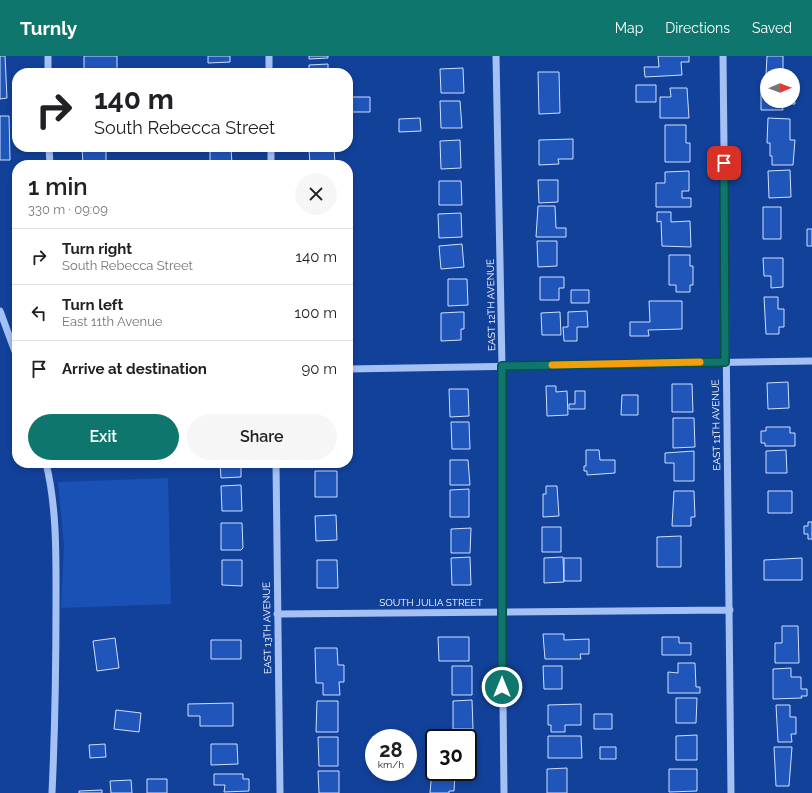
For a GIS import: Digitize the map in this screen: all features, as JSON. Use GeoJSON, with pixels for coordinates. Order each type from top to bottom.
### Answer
{"type":"FeatureCollection","features":[{"type":"Feature","properties":{"kind":"street"},"geometry":{"type":"LineString","coordinates":[[48,56],[48,68]]}},
{"type":"Feature","properties":{"kind":"street"},"geometry":{"type":"LineString","coordinates":[[269,56],[269,68]]}},
{"type":"Feature","properties":{"kind":"street","name":"EAST 12TH AVENUE"},"geometry":{"type":"LineString","coordinates":[[496,56],[502,366],[504,793]]}},
{"type":"Feature","properties":{"kind":"street","name":"EAST 11TH AVENUE"},"geometry":{"type":"LineString","coordinates":[[723,56],[725,362],[730,610],[731,793]]}},
{"type":"Feature","properties":{"kind":"street"},"geometry":{"type":"LineString","coordinates":[[0,313],[12,343]]}},
{"type":"Feature","properties":{"kind":"street"},"geometry":{"type":"LineString","coordinates":[[353,369],[812,361]]}},
{"type":"Feature","properties":{"kind":"street"},"geometry":{"type":"LineString","coordinates":[[47,468],[56,551],[56,686],[52,793]]}},
{"type":"Feature","properties":{"kind":"street","name":"EAST 13TH AVENUE"},"geometry":{"type":"LineString","coordinates":[[276,468],[280,793]]}},
{"type":"Feature","properties":{"kind":"street","name":"SOUTH JULIA STREET"},"geometry":{"type":"LineString","coordinates":[[277,614],[730,610]]}},
{"type":"Feature","properties":{"kind":"shaded area"},"geometry":{"type":"Polygon","coordinates":[[[168,478],[171,604],[61,608],[64,546],[58,482],[168,478]]]}},
{"type":"Feature","properties":{"kind":"building"},"geometry":{"type":"Polygon","coordinates":[[[0,56],[5,56],[7,98],[0,99],[0,56]]]}},
{"type":"Feature","properties":{"kind":"building"},"geometry":{"type":"Polygon","coordinates":[[[84,56],[117,56],[117,68],[84,68],[84,56]]]}},
{"type":"Feature","properties":{"kind":"building"},"geometry":{"type":"Polygon","coordinates":[[[208,56],[230,56],[230,62],[208,63],[208,56]]]}},
{"type":"Feature","properties":{"kind":"building"},"geometry":{"type":"Polygon","coordinates":[[[309,56],[328,56],[328,58],[309,59],[309,56]]]}},
{"type":"Feature","properties":{"kind":"building"},"geometry":{"type":"Polygon","coordinates":[[[658,56],[689,56],[689,62],[681,62],[682,75],[645,77],[644,67],[659,67],[658,56]]]}},
{"type":"Feature","properties":{"kind":"building"},"geometry":{"type":"Polygon","coordinates":[[[767,56],[783,56],[783,68],[766,68],[767,56]]]}},
{"type":"Feature","properties":{"kind":"building"},"geometry":{"type":"Polygon","coordinates":[[[328,64],[328,68],[309,68],[309,65],[328,64]]]}},
{"type":"Feature","properties":{"kind":"building"},"geometry":{"type":"Polygon","coordinates":[[[463,68],[464,93],[441,93],[440,69],[463,68]]]}},
{"type":"Feature","properties":{"kind":"building"},"geometry":{"type":"Polygon","coordinates":[[[538,72],[559,72],[560,113],[539,114],[538,72]]]}},
{"type":"Feature","properties":{"kind":"building"},"geometry":{"type":"Polygon","coordinates":[[[636,85],[656,85],[656,102],[636,102],[636,85]]]}},
{"type":"Feature","properties":{"kind":"building"},"geometry":{"type":"Polygon","coordinates":[[[670,88],[687,88],[689,118],[660,118],[660,97],[671,97],[670,88]]]}},
{"type":"Feature","properties":{"kind":"building"},"geometry":{"type":"Polygon","coordinates":[[[353,97],[370,97],[370,112],[353,112],[353,97]]]}},
{"type":"Feature","properties":{"kind":"building"},"geometry":{"type":"Polygon","coordinates":[[[440,101],[460,101],[462,128],[441,128],[440,101]]]}},
{"type":"Feature","properties":{"kind":"building"},"geometry":{"type":"Polygon","coordinates":[[[761,108],[783,108],[783,110],[761,110],[761,108]]]}},
{"type":"Feature","properties":{"kind":"building"},"geometry":{"type":"Polygon","coordinates":[[[0,116],[9,116],[10,160],[0,160],[0,116]]]}},
{"type":"Feature","properties":{"kind":"building"},"geometry":{"type":"Polygon","coordinates":[[[420,118],[421,131],[399,132],[399,119],[420,118]]]}},
{"type":"Feature","properties":{"kind":"building"},"geometry":{"type":"Polygon","coordinates":[[[768,118],[790,119],[790,140],[795,140],[793,165],[772,165],[770,143],[767,143],[768,118]]]}},
{"type":"Feature","properties":{"kind":"building"},"geometry":{"type":"Polygon","coordinates":[[[665,125],[686,125],[686,143],[690,143],[690,162],[665,162],[665,125]]]}},
{"type":"Feature","properties":{"kind":"building"},"geometry":{"type":"Polygon","coordinates":[[[573,139],[573,159],[558,159],[559,164],[539,165],[539,140],[573,139]]]}},
{"type":"Feature","properties":{"kind":"building"},"geometry":{"type":"Polygon","coordinates":[[[460,140],[461,168],[441,169],[440,141],[460,140]]]}},
{"type":"Feature","properties":{"kind":"building"},"geometry":{"type":"Polygon","coordinates":[[[82,152],[106,152],[106,160],[83,160],[82,152]]]}},
{"type":"Feature","properties":{"kind":"building"},"geometry":{"type":"Polygon","coordinates":[[[210,152],[231,152],[232,160],[210,160],[210,152]]]}},
{"type":"Feature","properties":{"kind":"building"},"geometry":{"type":"Polygon","coordinates":[[[309,152],[334,152],[335,160],[310,160],[309,152]]]}},
{"type":"Feature","properties":{"kind":"building"},"geometry":{"type":"Polygon","coordinates":[[[790,170],[791,197],[769,198],[768,171],[790,170]]]}},
{"type":"Feature","properties":{"kind":"building"},"geometry":{"type":"Polygon","coordinates":[[[689,171],[689,191],[682,191],[682,198],[691,198],[691,207],[656,207],[656,183],[665,183],[665,172],[689,171]]]}},
{"type":"Feature","properties":{"kind":"building"},"geometry":{"type":"Polygon","coordinates":[[[538,180],[558,180],[558,202],[539,203],[538,180]]]}},
{"type":"Feature","properties":{"kind":"building"},"geometry":{"type":"Polygon","coordinates":[[[439,181],[461,181],[462,205],[439,205],[439,181]]]}},
{"type":"Feature","properties":{"kind":"building"},"geometry":{"type":"Polygon","coordinates":[[[538,206],[555,206],[556,228],[566,228],[566,237],[536,237],[538,206]]]}},
{"type":"Feature","properties":{"kind":"building"},"geometry":{"type":"Polygon","coordinates":[[[763,207],[781,207],[781,239],[763,239],[763,207]]]}},
{"type":"Feature","properties":{"kind":"building"},"geometry":{"type":"Polygon","coordinates":[[[657,212],[671,212],[671,222],[690,221],[691,247],[662,246],[661,221],[657,222],[657,212]]]}},
{"type":"Feature","properties":{"kind":"building"},"geometry":{"type":"Polygon","coordinates":[[[461,213],[462,237],[439,238],[438,214],[461,213]]]}},
{"type":"Feature","properties":{"kind":"building"},"geometry":{"type":"Polygon","coordinates":[[[807,229],[812,229],[812,246],[807,246],[807,229]]]}},
{"type":"Feature","properties":{"kind":"building"},"geometry":{"type":"Polygon","coordinates":[[[537,241],[557,241],[557,266],[538,267],[537,241]]]}},
{"type":"Feature","properties":{"kind":"building"},"geometry":{"type":"Polygon","coordinates":[[[462,244],[464,267],[441,269],[439,246],[462,244]]]}},
{"type":"Feature","properties":{"kind":"building"},"geometry":{"type":"Polygon","coordinates":[[[669,255],[690,255],[690,266],[693,266],[693,285],[690,285],[690,292],[676,292],[676,285],[669,285],[669,255]]]}},
{"type":"Feature","properties":{"kind":"building"},"geometry":{"type":"Polygon","coordinates":[[[763,258],[783,258],[783,287],[771,288],[771,276],[764,276],[763,258]]]}},
{"type":"Feature","properties":{"kind":"building"},"geometry":{"type":"Polygon","coordinates":[[[540,277],[564,277],[564,288],[559,288],[559,300],[540,300],[540,277]]]}},
{"type":"Feature","properties":{"kind":"building"},"geometry":{"type":"Polygon","coordinates":[[[448,279],[467,279],[468,305],[448,306],[448,279]]]}},
{"type":"Feature","properties":{"kind":"building"},"geometry":{"type":"Polygon","coordinates":[[[571,290],[589,290],[589,303],[571,303],[571,290]]]}},
{"type":"Feature","properties":{"kind":"building"},"geometry":{"type":"Polygon","coordinates":[[[764,297],[778,297],[778,309],[784,309],[784,327],[779,327],[779,334],[766,334],[764,297]]]}},
{"type":"Feature","properties":{"kind":"building"},"geometry":{"type":"Polygon","coordinates":[[[649,301],[682,301],[682,329],[648,330],[649,336],[630,336],[630,322],[650,322],[649,301]]]}},
{"type":"Feature","properties":{"kind":"building"},"geometry":{"type":"Polygon","coordinates":[[[587,311],[588,327],[577,327],[577,341],[564,341],[563,327],[568,327],[568,312],[587,311]]]}},
{"type":"Feature","properties":{"kind":"building"},"geometry":{"type":"Polygon","coordinates":[[[464,312],[464,329],[461,329],[461,340],[441,341],[441,313],[464,312]]]}},
{"type":"Feature","properties":{"kind":"building"},"geometry":{"type":"Polygon","coordinates":[[[560,312],[561,335],[542,335],[541,313],[560,312]]]}},
{"type":"Feature","properties":{"kind":"building"},"geometry":{"type":"Polygon","coordinates":[[[788,382],[789,408],[768,409],[767,383],[788,382]]]}},
{"type":"Feature","properties":{"kind":"building"},"geometry":{"type":"Polygon","coordinates":[[[672,384],[692,384],[693,412],[672,412],[672,384]]]}},
{"type":"Feature","properties":{"kind":"building"},"geometry":{"type":"Polygon","coordinates":[[[546,386],[556,386],[556,392],[567,391],[568,415],[547,416],[546,386]]]}},
{"type":"Feature","properties":{"kind":"building"},"geometry":{"type":"Polygon","coordinates":[[[449,389],[468,389],[469,416],[450,417],[449,389]]]}},
{"type":"Feature","properties":{"kind":"building"},"geometry":{"type":"Polygon","coordinates":[[[575,391],[585,391],[585,409],[569,409],[569,404],[575,404],[575,391]]]}},
{"type":"Feature","properties":{"kind":"building"},"geometry":{"type":"Polygon","coordinates":[[[622,395],[638,395],[638,415],[621,415],[622,395]]]}},
{"type":"Feature","properties":{"kind":"building"},"geometry":{"type":"Polygon","coordinates":[[[673,418],[694,418],[695,447],[673,448],[673,418]]]}},
{"type":"Feature","properties":{"kind":"building"},"geometry":{"type":"Polygon","coordinates":[[[451,422],[469,422],[470,449],[452,449],[451,422]]]}},
{"type":"Feature","properties":{"kind":"building"},"geometry":{"type":"Polygon","coordinates":[[[766,427],[790,427],[790,433],[795,433],[795,446],[765,446],[765,443],[761,443],[761,431],[766,431],[766,427]]]}},
{"type":"Feature","properties":{"kind":"building"},"geometry":{"type":"Polygon","coordinates":[[[586,450],[599,450],[600,460],[615,460],[615,473],[587,475],[587,471],[584,471],[584,466],[586,466],[586,450]]]}},
{"type":"Feature","properties":{"kind":"building"},"geometry":{"type":"Polygon","coordinates":[[[786,450],[787,473],[766,473],[766,451],[786,450]]]}},
{"type":"Feature","properties":{"kind":"building"},"geometry":{"type":"Polygon","coordinates":[[[694,451],[694,481],[674,481],[674,463],[665,463],[665,453],[694,451]]]}},
{"type":"Feature","properties":{"kind":"building"},"geometry":{"type":"Polygon","coordinates":[[[450,460],[468,460],[470,485],[450,485],[450,460]]]}},
{"type":"Feature","properties":{"kind":"building"},"geometry":{"type":"Polygon","coordinates":[[[220,468],[241,468],[241,477],[221,478],[220,468]]]}},
{"type":"Feature","properties":{"kind":"building"},"geometry":{"type":"Polygon","coordinates":[[[315,471],[337,471],[337,497],[315,497],[315,471]]]}},
{"type":"Feature","properties":{"kind":"building"},"geometry":{"type":"Polygon","coordinates":[[[241,485],[242,511],[222,511],[221,486],[241,485]]]}},
{"type":"Feature","properties":{"kind":"building"},"geometry":{"type":"Polygon","coordinates":[[[546,486],[557,486],[559,516],[543,517],[543,494],[546,494],[546,486]]]}},
{"type":"Feature","properties":{"kind":"building"},"geometry":{"type":"Polygon","coordinates":[[[469,489],[469,517],[450,517],[450,490],[469,489]]]}},
{"type":"Feature","properties":{"kind":"building"},"geometry":{"type":"Polygon","coordinates":[[[674,491],[694,491],[695,517],[691,517],[691,526],[672,526],[674,491]]]}},
{"type":"Feature","properties":{"kind":"building"},"geometry":{"type":"Polygon","coordinates":[[[768,491],[792,491],[792,513],[768,513],[768,491]]]}},
{"type":"Feature","properties":{"kind":"building"},"geometry":{"type":"Polygon","coordinates":[[[336,515],[337,540],[316,541],[315,516],[336,515]]]}},
{"type":"Feature","properties":{"kind":"building"},"geometry":{"type":"Polygon","coordinates":[[[808,522],[812,522],[812,539],[808,539],[808,534],[804,534],[804,526],[808,526],[808,522]]]}},
{"type":"Feature","properties":{"kind":"building"},"geometry":{"type":"Polygon","coordinates":[[[221,523],[242,523],[243,548],[241,550],[221,550],[221,523]]]}},
{"type":"Feature","properties":{"kind":"building"},"geometry":{"type":"Polygon","coordinates":[[[542,527],[561,527],[561,552],[542,552],[542,527]]]}},
{"type":"Feature","properties":{"kind":"building"},"geometry":{"type":"Polygon","coordinates":[[[471,528],[470,553],[451,553],[451,529],[471,528]]]}},
{"type":"Feature","properties":{"kind":"building"},"geometry":{"type":"Polygon","coordinates":[[[681,536],[681,567],[657,567],[657,537],[681,536]]]}},
{"type":"Feature","properties":{"kind":"building"},"geometry":{"type":"Polygon","coordinates":[[[470,557],[471,585],[452,585],[451,558],[470,557]]]}},
{"type":"Feature","properties":{"kind":"building"},"geometry":{"type":"Polygon","coordinates":[[[563,557],[564,582],[544,583],[544,558],[563,557]]]}},
{"type":"Feature","properties":{"kind":"building"},"geometry":{"type":"Polygon","coordinates":[[[564,558],[581,558],[581,581],[564,581],[564,558]]]}},
{"type":"Feature","properties":{"kind":"building"},"geometry":{"type":"Polygon","coordinates":[[[802,558],[802,580],[764,580],[764,560],[802,558]]]}},
{"type":"Feature","properties":{"kind":"building"},"geometry":{"type":"Polygon","coordinates":[[[222,560],[242,560],[242,586],[222,585],[222,560]]]}},
{"type":"Feature","properties":{"kind":"building"},"geometry":{"type":"Polygon","coordinates":[[[317,560],[337,560],[338,588],[317,588],[317,560]]]}},
{"type":"Feature","properties":{"kind":"building"},"geometry":{"type":"Polygon","coordinates":[[[782,626],[798,626],[799,663],[775,663],[775,643],[782,643],[782,626]]]}},
{"type":"Feature","properties":{"kind":"building"},"geometry":{"type":"Polygon","coordinates":[[[543,634],[564,634],[564,640],[589,639],[589,654],[580,654],[581,659],[545,659],[543,634]]]}},
{"type":"Feature","properties":{"kind":"building"},"geometry":{"type":"Polygon","coordinates":[[[438,637],[469,637],[469,661],[439,661],[438,637]]]}},
{"type":"Feature","properties":{"kind":"building"},"geometry":{"type":"Polygon","coordinates":[[[662,637],[679,637],[679,643],[691,643],[691,655],[662,655],[662,637]]]}},
{"type":"Feature","properties":{"kind":"building"},"geometry":{"type":"Polygon","coordinates":[[[115,638],[119,668],[97,671],[93,641],[115,638]]]}},
{"type":"Feature","properties":{"kind":"building"},"geometry":{"type":"Polygon","coordinates":[[[211,640],[241,640],[241,659],[211,659],[211,640]]]}},
{"type":"Feature","properties":{"kind":"building"},"geometry":{"type":"Polygon","coordinates":[[[315,648],[337,648],[338,665],[344,665],[344,682],[339,682],[340,695],[323,695],[323,683],[316,683],[315,648]]]}},
{"type":"Feature","properties":{"kind":"building"},"geometry":{"type":"Polygon","coordinates":[[[678,663],[695,663],[696,687],[700,687],[700,693],[668,693],[668,672],[678,673],[678,663]]]}},
{"type":"Feature","properties":{"kind":"building"},"geometry":{"type":"Polygon","coordinates":[[[452,666],[472,666],[472,695],[452,695],[452,666]]]}},
{"type":"Feature","properties":{"kind":"building"},"geometry":{"type":"Polygon","coordinates":[[[543,666],[562,666],[562,689],[544,689],[543,666]]]}},
{"type":"Feature","properties":{"kind":"building"},"geometry":{"type":"Polygon","coordinates":[[[791,668],[791,677],[801,677],[801,689],[807,689],[807,696],[801,696],[802,698],[773,699],[773,669],[791,668]]]}},
{"type":"Feature","properties":{"kind":"building"},"geometry":{"type":"Polygon","coordinates":[[[676,698],[697,698],[696,723],[676,723],[676,698]]]}},
{"type":"Feature","properties":{"kind":"building"},"geometry":{"type":"Polygon","coordinates":[[[472,700],[473,729],[453,729],[453,701],[472,700]]]}},
{"type":"Feature","properties":{"kind":"building"},"geometry":{"type":"Polygon","coordinates":[[[317,701],[338,701],[338,732],[316,732],[317,701]]]}},
{"type":"Feature","properties":{"kind":"building"},"geometry":{"type":"Polygon","coordinates":[[[233,703],[233,726],[200,726],[200,716],[188,716],[188,704],[233,703]]]}},
{"type":"Feature","properties":{"kind":"building"},"geometry":{"type":"Polygon","coordinates":[[[581,704],[581,725],[565,725],[565,732],[551,732],[551,725],[548,725],[548,705],[581,704]]]}},
{"type":"Feature","properties":{"kind":"building"},"geometry":{"type":"Polygon","coordinates":[[[776,705],[790,705],[790,717],[796,717],[796,734],[791,734],[792,742],[778,742],[776,705]]]}},
{"type":"Feature","properties":{"kind":"building"},"geometry":{"type":"Polygon","coordinates":[[[116,710],[141,713],[139,732],[114,729],[116,710]]]}},
{"type":"Feature","properties":{"kind":"building"},"geometry":{"type":"Polygon","coordinates":[[[594,714],[612,714],[612,729],[594,729],[594,714]]]}},
{"type":"Feature","properties":{"kind":"building"},"geometry":{"type":"Polygon","coordinates":[[[697,735],[697,760],[676,760],[676,736],[697,735]]]}},
{"type":"Feature","properties":{"kind":"building"},"geometry":{"type":"Polygon","coordinates":[[[548,736],[581,736],[582,758],[548,758],[548,736]]]}},
{"type":"Feature","properties":{"kind":"building"},"geometry":{"type":"Polygon","coordinates":[[[318,737],[338,737],[338,766],[319,766],[318,737]]]}},
{"type":"Feature","properties":{"kind":"building"},"geometry":{"type":"Polygon","coordinates":[[[105,744],[106,757],[90,758],[89,745],[105,744]]]}},
{"type":"Feature","properties":{"kind":"building"},"geometry":{"type":"Polygon","coordinates":[[[211,744],[237,744],[238,764],[211,765],[211,744]]]}},
{"type":"Feature","properties":{"kind":"building"},"geometry":{"type":"Polygon","coordinates":[[[600,747],[616,747],[616,759],[600,759],[600,747]]]}},
{"type":"Feature","properties":{"kind":"building"},"geometry":{"type":"Polygon","coordinates":[[[774,747],[792,747],[789,786],[776,786],[774,747]]]}},
{"type":"Feature","properties":{"kind":"building"},"geometry":{"type":"Polygon","coordinates":[[[567,768],[567,793],[547,793],[547,769],[567,768]]]}},
{"type":"Feature","properties":{"kind":"building"},"geometry":{"type":"Polygon","coordinates":[[[669,769],[697,769],[697,791],[669,792],[669,769]]]}},
{"type":"Feature","properties":{"kind":"building"},"geometry":{"type":"Polygon","coordinates":[[[318,771],[339,771],[339,793],[319,793],[318,771]]]}},
{"type":"Feature","properties":{"kind":"building"},"geometry":{"type":"Polygon","coordinates":[[[214,774],[243,774],[243,779],[249,779],[249,791],[224,792],[225,785],[214,785],[214,774]]]}},
{"type":"Feature","properties":{"kind":"building"},"geometry":{"type":"Polygon","coordinates":[[[147,779],[167,779],[167,793],[147,793],[147,779]]]}},
{"type":"Feature","properties":{"kind":"building"},"geometry":{"type":"Polygon","coordinates":[[[131,780],[132,793],[111,793],[110,781],[131,780]]]}},
{"type":"Feature","properties":{"kind":"building"},"geometry":{"type":"Polygon","coordinates":[[[431,781],[455,781],[454,791],[449,791],[449,793],[430,793],[431,781]]]}},
{"type":"Feature","properties":{"kind":"building"},"geometry":{"type":"Polygon","coordinates":[[[102,790],[102,793],[79,793],[79,791],[102,790]]]}},
{"type":"Feature","properties":{"kind":"slow traffic"},"geometry":{"type":"LineString","coordinates":[[552,365],[700,362]]}},
{"type":"Feature","properties":{"kind":"route"},"geometry":{"type":"LineString","coordinates":[[502,687],[502,366],[725,362],[724,163]]}}]}
